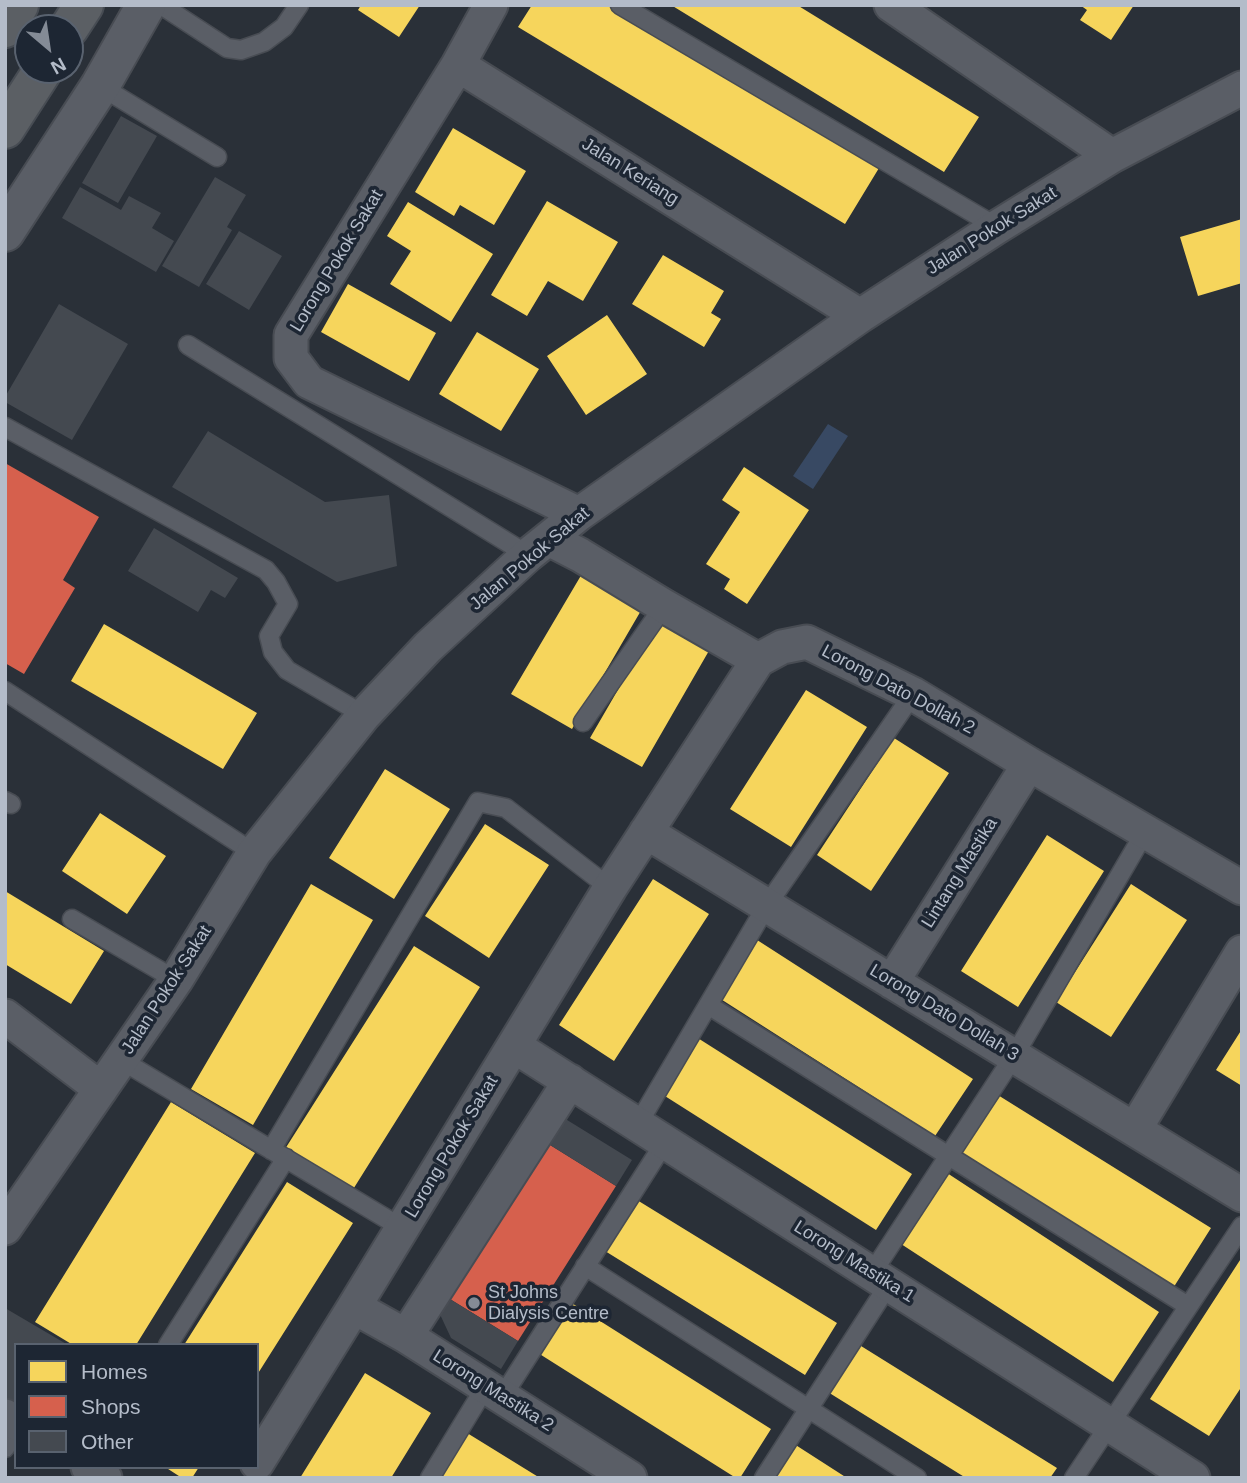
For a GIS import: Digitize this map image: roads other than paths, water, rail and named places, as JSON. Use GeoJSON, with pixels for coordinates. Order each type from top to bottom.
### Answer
{"type":"FeatureCollection","features":[{"type":"Feature","properties":{"kind":"highway"},"geometry":{"type":"LineString","coordinates":[[5,28],[19,5]]}},
{"type":"Feature","properties":{"kind":"highway"},"geometry":{"type":"LineString","coordinates":[[5,129],[34,84]]}},
{"type":"Feature","properties":{"kind":"street"},"geometry":{"type":"LineString","coordinates":[[5,232],[100,86],[146,5]]}},
{"type":"Feature","properties":{"kind":"street"},"geometry":{"type":"LineString","coordinates":[[458,65],[491,5]]}},
{"type":"Feature","properties":{"kind":"street"},"geometry":{"type":"LineString","coordinates":[[891,5],[1112,156]]}},
{"type":"Feature","properties":{"kind":"street","name":"Jalan Keriang"},"geometry":{"type":"LineString","coordinates":[[458,65],[860,316]]}},
{"type":"Feature","properties":{"kind":"street","name":"Lorong Pokok Sakat"},"geometry":{"type":"LineString","coordinates":[[458,65],[290,335],[291,358],[309,382],[579,514]]}},
{"type":"Feature","properties":{"kind":"street","name":"Jalan Pokok Sakat"},"geometry":{"type":"LineString","coordinates":[[5,1228],[176,979],[254,853],[364,715],[428,648],[538,547],[579,514],[860,316],[1112,156],[1242,88]]}},
{"type":"Feature","properties":{"kind":"street"},"geometry":{"type":"LineString","coordinates":[[538,547],[580,555],[758,660],[646,832]]}},
{"type":"Feature","properties":{"kind":"street","name":"Lorong Dato Dollah 2"},"geometry":{"type":"LineString","coordinates":[[758,660],[782,647],[807,642],[913,694],[1242,888]]}},
{"type":"Feature","properties":{"kind":"street","name":"Lintang Mastika"},"geometry":{"type":"LineString","coordinates":[[892,982],[1029,764]]}},
{"type":"Feature","properties":{"kind":"street","name":"Lorong Pokok Sakat"},"geometry":{"type":"LineString","coordinates":[[259,1460],[646,832]]}},
{"type":"Feature","properties":{"kind":"street","name":"Lorong Dato Dollah 3"},"geometry":{"type":"LineString","coordinates":[[646,832],[1242,1195]]}},
{"type":"Feature","properties":{"kind":"street"},"geometry":{"type":"LineString","coordinates":[[1135,1129],[1242,952]]}},
{"type":"Feature","properties":{"kind":"street"},"geometry":{"type":"LineString","coordinates":[[5,1016],[101,1089]]}},
{"type":"Feature","properties":{"kind":"street","name":"Lorong Mastika 1"},"geometry":{"type":"LineString","coordinates":[[514,1046],[1194,1478]]}},
{"type":"Feature","properties":{"kind":"street"},"geometry":{"type":"LineString","coordinates":[[406,1336],[570,1081]]}},
{"type":"Feature","properties":{"kind":"street","name":"Lorong Mastika 2"},"geometry":{"type":"LineString","coordinates":[[354,1307],[406,1336],[630,1478]]}},
{"type":"Feature","properties":{"kind":"lane"},"geometry":{"type":"LineString","coordinates":[[161,5],[227,48],[241,50],[264,41],[284,27],[299,5]]}},
{"type":"Feature","properties":{"kind":"lane"},"geometry":{"type":"LineString","coordinates":[[620,5],[997,228]]}},
{"type":"Feature","properties":{"kind":"lane"},"geometry":{"type":"LineString","coordinates":[[100,86],[217,157]]}},
{"type":"Feature","properties":{"kind":"lane"},"geometry":{"type":"LineString","coordinates":[[188,345],[538,547]]}},
{"type":"Feature","properties":{"kind":"lane"},"geometry":{"type":"LineString","coordinates":[[5,427],[266,570],[288,604],[269,636],[273,652],[287,670],[364,715]]}},
{"type":"Feature","properties":{"kind":"lane"},"geometry":{"type":"LineString","coordinates":[[583,722],[664,606]]}},
{"type":"Feature","properties":{"kind":"lane"},"geometry":{"type":"LineString","coordinates":[[5,691],[254,853]]}},
{"type":"Feature","properties":{"kind":"lane"},"geometry":{"type":"LineString","coordinates":[[430,1478],[585,1266],[652,1133],[708,1005],[767,905],[913,694]]}},
{"type":"Feature","properties":{"kind":"lane"},"geometry":{"type":"LineString","coordinates":[[170,1343],[478,802],[506,808],[610,888]]}},
{"type":"Feature","properties":{"kind":"lane"},"geometry":{"type":"LineString","coordinates":[[764,1478],[808,1408],[948,1156],[1014,1056],[1145,832]]}},
{"type":"Feature","properties":{"kind":"lane"},"geometry":{"type":"LineString","coordinates":[[72,919],[176,979]]}},
{"type":"Feature","properties":{"kind":"lane"},"geometry":{"type":"LineString","coordinates":[[708,1005],[1188,1306]]}},
{"type":"Feature","properties":{"kind":"lane"},"geometry":{"type":"LineString","coordinates":[[121,1060],[402,1228]]}},
{"type":"Feature","properties":{"kind":"lane"},"geometry":{"type":"LineString","coordinates":[[1074,1478],[1242,1226]]}},
{"type":"Feature","properties":{"kind":"lane"},"geometry":{"type":"LineString","coordinates":[[585,1266],[918,1478]]}},
{"type":"Feature","properties":{"kind":"water"},"geometry":{"type":"Polygon","coordinates":[[[828,424],[848,436],[813,489],[793,476],[828,424]]]}},
{"type":"Feature","properties":{"kind":"place","name":"St Johns Dialysis Centre"},"geometry":{"type":"Point","coordinates":[474,1303]}}]}
